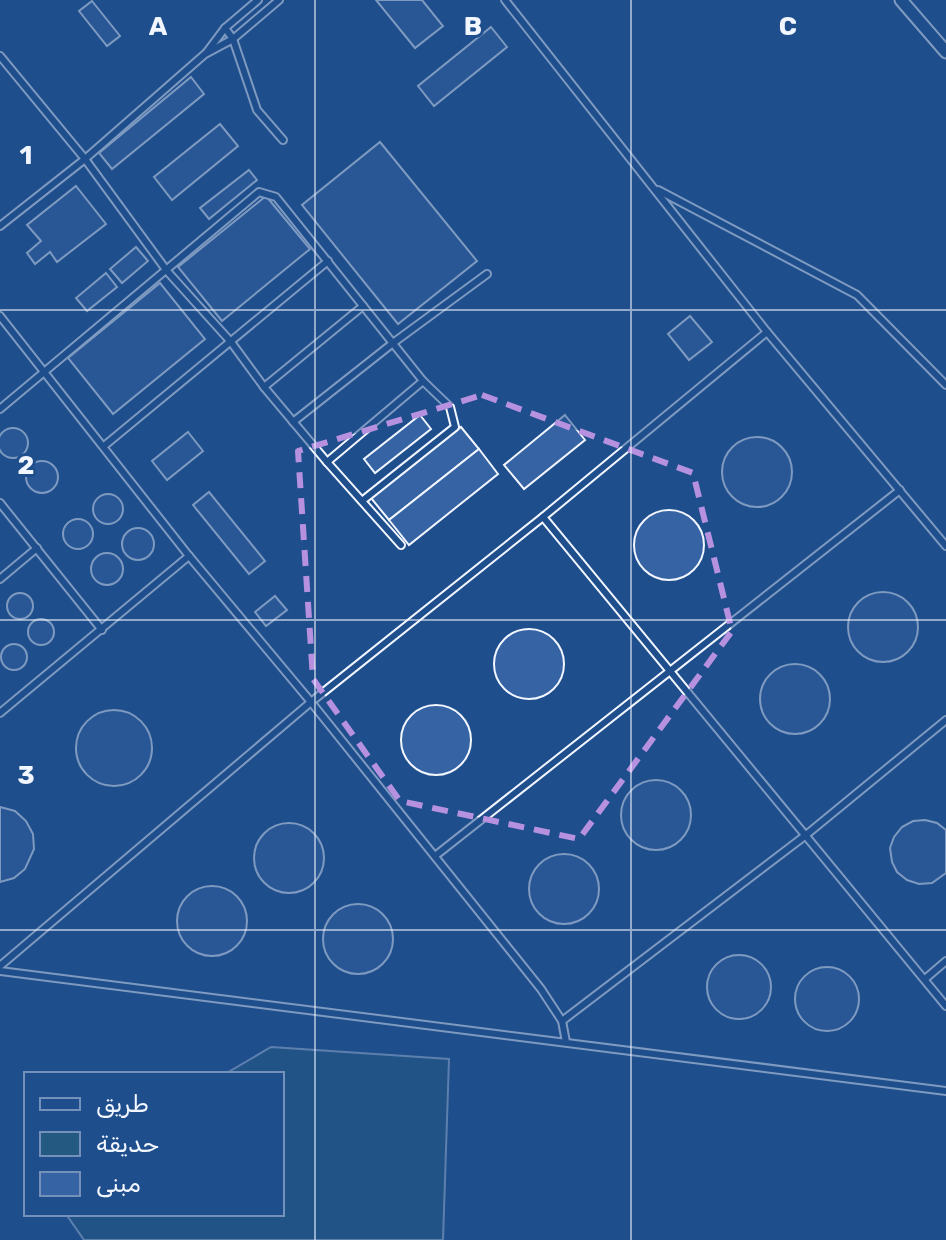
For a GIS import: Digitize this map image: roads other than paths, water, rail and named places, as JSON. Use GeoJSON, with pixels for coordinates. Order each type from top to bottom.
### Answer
{"type":"FeatureCollection","features":[{"type":"Feature","properties":{"kind":"street"},"geometry":{"type":"LineString","coordinates":[[901,0],[946,52]]}},
{"type":"Feature","properties":{"kind":"lane"},"geometry":{"type":"LineString","coordinates":[[0,226],[85,159],[205,54],[225,28],[258,0]]}},
{"type":"Feature","properties":{"kind":"lane"},"geometry":{"type":"LineString","coordinates":[[205,54],[233,39],[279,0]]}},
{"type":"Feature","properties":{"kind":"lane"},"geometry":{"type":"LineString","coordinates":[[505,0],[767,332],[946,546]]}},
{"type":"Feature","properties":{"kind":"lane"},"geometry":{"type":"LineString","coordinates":[[225,28],[233,39],[257,110],[283,140]]}},
{"type":"Feature","properties":{"kind":"lane"},"geometry":{"type":"LineString","coordinates":[[0,56],[85,159],[167,271],[231,342],[293,422],[401,545]]}},
{"type":"Feature","properties":{"kind":"lane"},"geometry":{"type":"LineString","coordinates":[[655,188],[857,295],[946,385]]}},
{"type":"Feature","properties":{"kind":"lane"},"geometry":{"type":"LineString","coordinates":[[0,409],[259,192],[276,197],[423,381],[450,407],[455,427],[362,501]]}},
{"type":"Feature","properties":{"kind":"lane"},"geometry":{"type":"LineString","coordinates":[[104,446],[328,261]]}},
{"type":"Feature","properties":{"kind":"lane"},"geometry":{"type":"LineString","coordinates":[[293,422],[487,274]]}},
{"type":"Feature","properties":{"kind":"lane"},"geometry":{"type":"LineString","coordinates":[[264,387],[363,306]]}},
{"type":"Feature","properties":{"kind":"lane"},"geometry":{"type":"LineString","coordinates":[[0,316],[189,556],[311,702],[541,989],[562,1021],[566,1042]]}},
{"type":"Feature","properties":{"kind":"lane"},"geometry":{"type":"LineString","coordinates":[[0,968],[311,702],[543,517],[767,332]]}},
{"type":"Feature","properties":{"kind":"lane"},"geometry":{"type":"LineString","coordinates":[[327,462],[423,381]]}},
{"type":"Feature","properties":{"kind":"lane"},"geometry":{"type":"LineString","coordinates":[[435,856],[900,490]]}},
{"type":"Feature","properties":{"kind":"lane"},"geometry":{"type":"LineString","coordinates":[[0,503],[102,630]]}},
{"type":"Feature","properties":{"kind":"lane"},"geometry":{"type":"LineString","coordinates":[[543,517],[946,1006]]}},
{"type":"Feature","properties":{"kind":"lane"},"geometry":{"type":"LineString","coordinates":[[0,579],[37,548]]}},
{"type":"Feature","properties":{"kind":"lane"},"geometry":{"type":"LineString","coordinates":[[0,713],[189,556]]}},
{"type":"Feature","properties":{"kind":"lane"},"geometry":{"type":"LineString","coordinates":[[562,1021],[806,835],[946,720]]}},
{"type":"Feature","properties":{"kind":"lane"},"geometry":{"type":"LineString","coordinates":[[925,979],[946,961]]}},
{"type":"Feature","properties":{"kind":"lane"},"geometry":{"type":"LineString","coordinates":[[0,968],[946,1091]]}}]}
